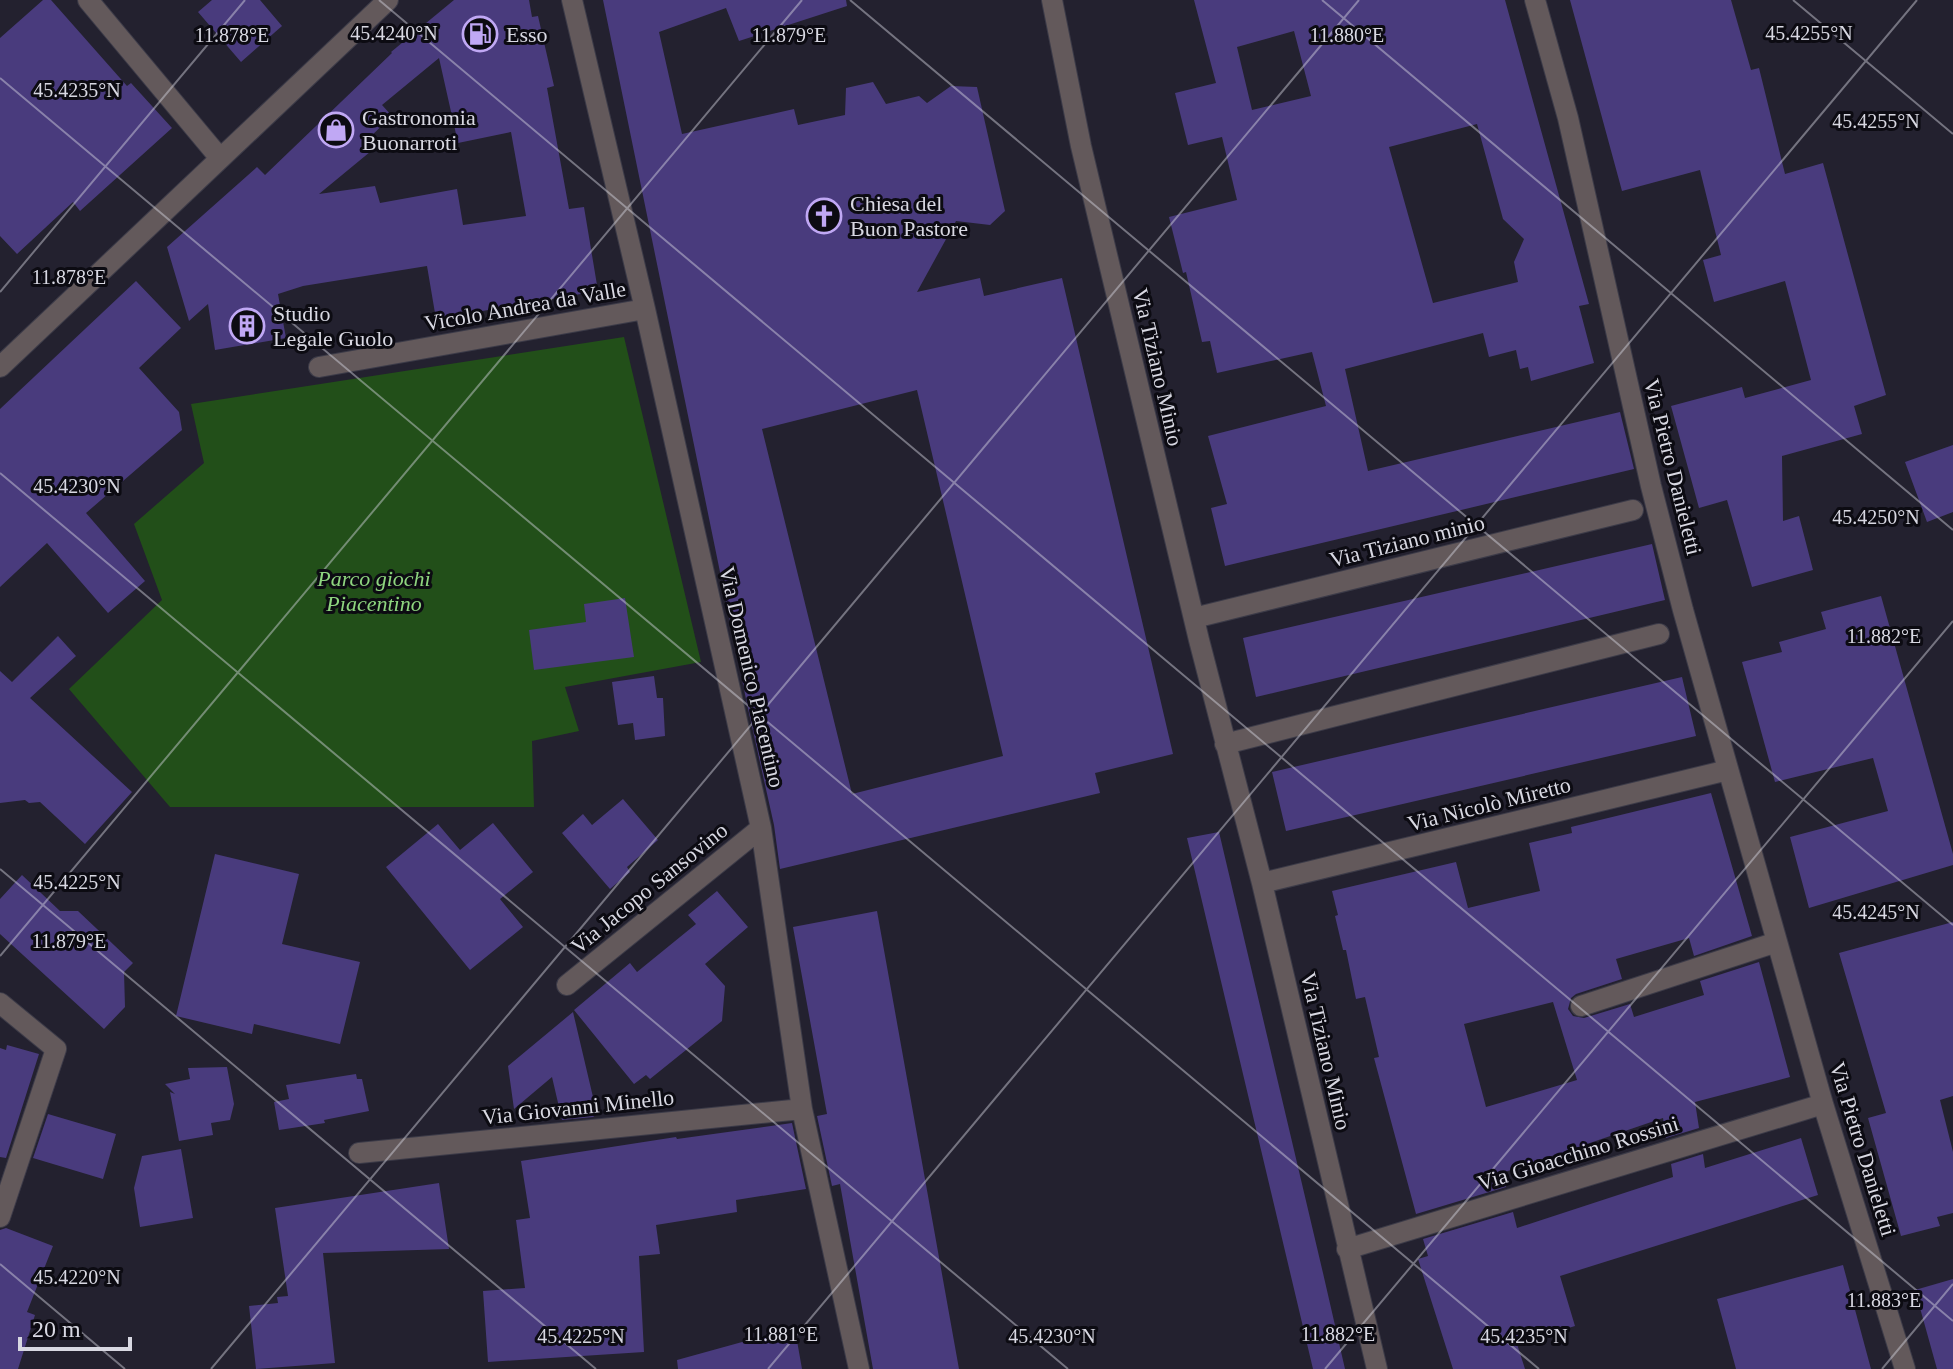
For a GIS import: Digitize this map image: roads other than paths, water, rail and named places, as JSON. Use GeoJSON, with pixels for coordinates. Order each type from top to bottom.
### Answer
{"type":"FeatureCollection","features":[{"type":"Feature","properties":{"kind":"street"},"geometry":{"type":"LineString","coordinates":[[88,0],[219,157]]}},
{"type":"Feature","properties":{"kind":"street"},"geometry":{"type":"LineString","coordinates":[[0,367],[388,0]]}},
{"type":"Feature","properties":{"kind":"street","name":"Via Domenico Piacentino"},"geometry":{"type":"LineString","coordinates":[[572,0],[645,309],[761,828],[802,1109],[859,1369]]}},
{"type":"Feature","properties":{"kind":"street","name":"Via Tiziano Minio"},"geometry":{"type":"LineString","coordinates":[[1052,0],[1081,146],[1194,618],[1262,883],[1377,1369]]}},
{"type":"Feature","properties":{"kind":"street","name":"Via Pietro Danieletti"},"geometry":{"type":"LineString","coordinates":[[1535,0],[1568,118],[1651,486],[1823,1104],[1905,1369]]}},
{"type":"Feature","properties":{"kind":"street","name":"Vicolo Andrea da Valle"},"geometry":{"type":"LineString","coordinates":[[319,367],[645,309]]}},
{"type":"Feature","properties":{"kind":"street","name":"Via Tiziano minio"},"geometry":{"type":"LineString","coordinates":[[1194,618],[1633,510]]}},
{"type":"Feature","properties":{"kind":"street"},"geometry":{"type":"LineString","coordinates":[[1225,744],[1659,634]]}},
{"type":"Feature","properties":{"kind":"street","name":"Via Nicolò Miretto"},"geometry":{"type":"LineString","coordinates":[[1262,883],[1728,770]]}},
{"type":"Feature","properties":{"kind":"street","name":"Via Jacopo Sansovino"},"geometry":{"type":"LineString","coordinates":[[567,985],[761,828]]}},
{"type":"Feature","properties":{"kind":"street"},"geometry":{"type":"LineString","coordinates":[[1581,1006],[1777,942]]}},
{"type":"Feature","properties":{"kind":"street"},"geometry":{"type":"LineString","coordinates":[[0,1003],[56,1049],[0,1217]]}},
{"type":"Feature","properties":{"kind":"street","name":"Via Gioacchino Rossini"},"geometry":{"type":"LineString","coordinates":[[1347,1249],[1823,1104]]}},
{"type":"Feature","properties":{"kind":"street","name":"Via Giovanni Minello"},"geometry":{"type":"LineString","coordinates":[[359,1153],[802,1109]]}},
{"type":"Feature","properties":{"kind":"place","name":"Esso"},"geometry":{"type":"Point","coordinates":[480,34]}},
{"type":"Feature","properties":{"kind":"place","name":"Gastronomia Buonarroti"},"geometry":{"type":"Point","coordinates":[336,130]}},
{"type":"Feature","properties":{"kind":"place","name":"Chiesa del Buon Pastore"},"geometry":{"type":"Point","coordinates":[824,216]}},
{"type":"Feature","properties":{"kind":"place","name":"Studio Legale Guolo"},"geometry":{"type":"Point","coordinates":[247,326]}},
{"type":"Feature","properties":{"kind":"park label","name":"Parco giochi Piacentino"},"geometry":{"type":"Point","coordinates":[374,590]}}]}
